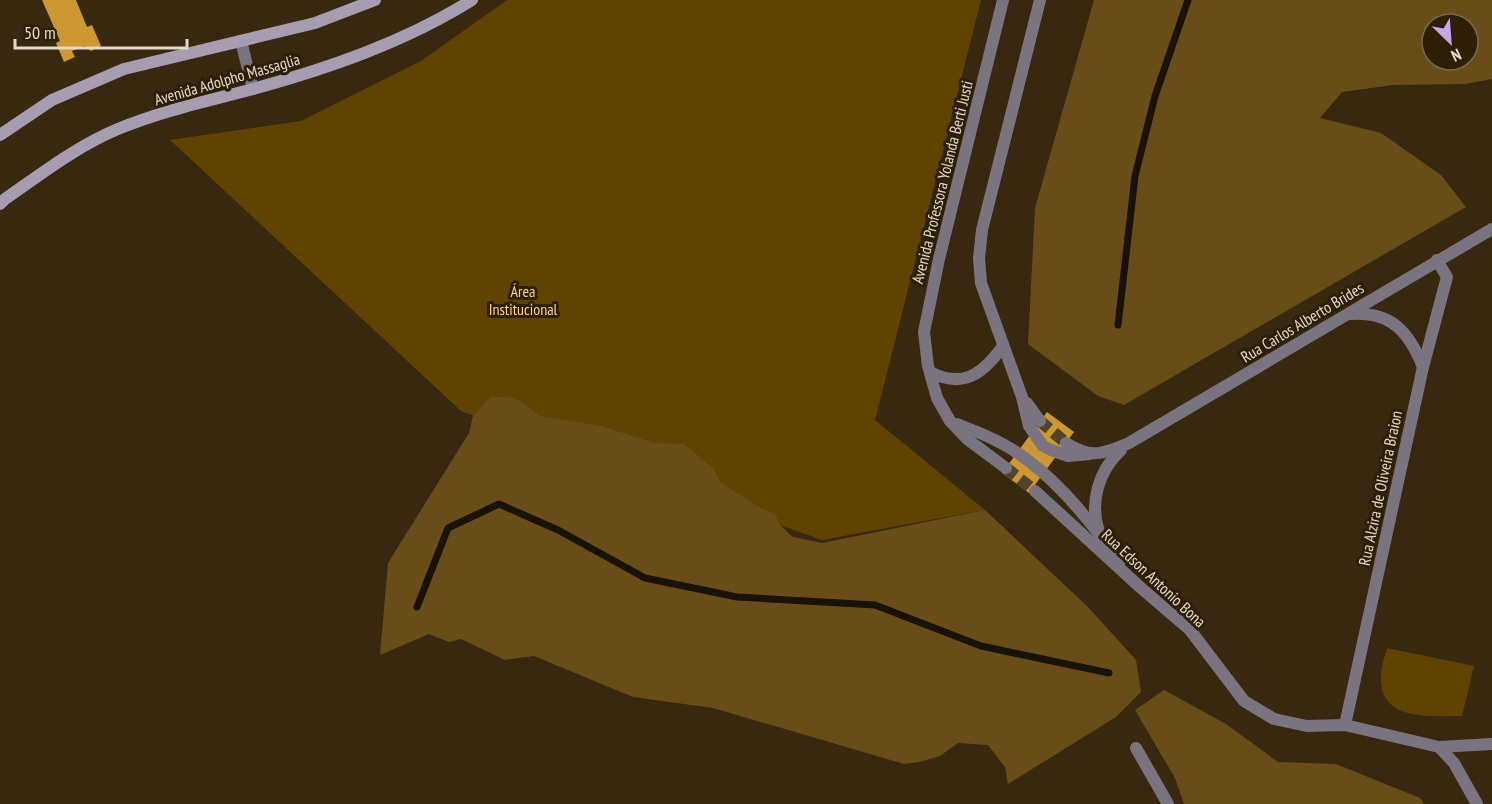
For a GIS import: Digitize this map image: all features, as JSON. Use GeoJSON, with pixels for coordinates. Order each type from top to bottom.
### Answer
{"type":"FeatureCollection","features":[{"type":"Feature","properties":{"kind":"main road","name":"Avenida Adolpho Massaglia"},"geometry":{"type":"LineString","coordinates":[[0,135],[52,100],[124,69],[315,23],[375,0]]}},
{"type":"Feature","properties":{"kind":"main road","name":"Avenida Adolpho Massaglia"},"geometry":{"type":"LineString","coordinates":[[0,204],[65,157],[117,130],[183,108],[323,68],[400,39],[472,0]]}},
{"type":"Feature","properties":{"kind":"street","name":"Avenida Professora Yolanda Berti Justi"},"geometry":{"type":"LineString","coordinates":[[1003,0],[939,259],[924,332],[930,372],[937,398],[950,421],[967,439],[1006,468]]}},
{"type":"Feature","properties":{"kind":"street"},"geometry":{"type":"LineString","coordinates":[[1040,0],[982,230],[979,258],[981,282],[1022,397],[1040,421]]}},
{"type":"Feature","properties":{"kind":"street"},"geometry":{"type":"LineString","coordinates":[[241,41],[253,89]]}},
{"type":"Feature","properties":{"kind":"street","name":"Rua Carlos Alberto Brides"},"geometry":{"type":"LineString","coordinates":[[1022,397],[1029,426],[1043,446],[1068,456],[1104,453],[1129,443],[1492,229]]}},
{"type":"Feature","properties":{"kind":"street","name":"Rua Alzira de Oliveira Braion"},"geometry":{"type":"LineString","coordinates":[[1345,725],[1423,367],[1447,277],[1437,260]]}},
{"type":"Feature","properties":{"kind":"street"},"geometry":{"type":"LineString","coordinates":[[1350,314],[1379,315],[1396,325],[1415,348],[1423,367]]}},
{"type":"Feature","properties":{"kind":"street"},"geometry":{"type":"LineString","coordinates":[[930,372],[941,378],[963,379],[979,372],[992,362],[1003,346]]}},
{"type":"Feature","properties":{"kind":"street"},"geometry":{"type":"LineString","coordinates":[[950,421],[997,441],[1031,464],[1068,496],[1141,588]]}},
{"type":"Feature","properties":{"kind":"street"},"geometry":{"type":"LineString","coordinates":[[1066,443],[1078,451],[1090,454]]}},
{"type":"Feature","properties":{"kind":"street","name":"Rua Carlos Alberto Brides"},"geometry":{"type":"LineString","coordinates":[[1100,535],[1095,510],[1100,477],[1109,461],[1129,443]]}},
{"type":"Feature","properties":{"kind":"street","name":"Rua Edson Antonio Bona"},"geometry":{"type":"LineString","coordinates":[[1035,491],[1190,630],[1245,701],[1274,719],[1307,726],[1345,725],[1438,747],[1492,744]]}},
{"type":"Feature","properties":{"kind":"street"},"geometry":{"type":"LineString","coordinates":[[1136,747],[1168,804]]}},
{"type":"Feature","properties":{"kind":"street"},"geometry":{"type":"LineString","coordinates":[[1438,747],[1454,763],[1476,804]]}},
{"type":"Feature","properties":{"kind":"green space","name":"Área Institucional"},"geometry":{"type":"Polygon","coordinates":[[[507,0],[981,0],[875,420],[985,510],[822,540],[461,411],[170,140],[301,121],[421,61],[507,0]]]}},
{"type":"Feature","properties":{"kind":"green space"},"geometry":{"type":"Polygon","coordinates":[[[1387,648],[1474,666],[1462,716],[1408,713],[1397,709],[1388,701],[1382,690],[1381,675],[1387,648]]]}},
{"type":"Feature","properties":{"kind":"shaded area"},"geometry":{"type":"Polygon","coordinates":[[[1094,0],[1492,0],[1492,79],[1465,84],[1393,85],[1342,92],[1320,118],[1381,133],[1441,175],[1466,207],[1124,405],[1098,396],[1028,344],[1035,208],[1094,0]]]}},
{"type":"Feature","properties":{"kind":"shaded area"},"geometry":{"type":"Polygon","coordinates":[[[491,397],[509,397],[520,401],[540,416],[601,426],[655,443],[684,444],[714,469],[720,482],[759,507],[775,514],[780,525],[793,537],[822,543],[985,510],[1088,607],[1136,660],[1141,692],[1116,717],[1008,784],[1005,767],[988,745],[958,743],[940,756],[904,764],[713,708],[633,697],[534,656],[505,660],[461,639],[449,642],[429,634],[380,655],[388,563],[469,433],[473,416],[491,397]]]}},
{"type":"Feature","properties":{"kind":"shaded area"},"geometry":{"type":"Polygon","coordinates":[[[1164,690],[1226,724],[1278,762],[1336,764],[1420,798],[1424,804],[1184,804],[1175,778],[1135,710],[1164,690]]]}},
{"type":"Feature","properties":{"kind":"building"},"geometry":{"type":"Polygon","coordinates":[[[42,0],[76,0],[87,27],[92,25],[101,46],[91,51],[84,46],[72,51],[75,57],[64,62],[56,43],[60,41],[42,0]]]}},
{"type":"Feature","properties":{"kind":"building"},"geometry":{"type":"Polygon","coordinates":[[[1047,412],[1074,432],[1029,493],[1002,473],[1047,412]]]}},
{"type":"Feature","properties":{"kind":"waterway"},"geometry":{"type":"LineString","coordinates":[[1118,325],[1135,176],[1155,96],[1188,0]]}},
{"type":"Feature","properties":{"kind":"waterway"},"geometry":{"type":"LineString","coordinates":[[417,607],[448,528],[499,504],[558,530],[645,578],[737,597],[875,605],[981,646],[1109,673]]}},
{"type":"Feature","properties":{"kind":"tunnel"},"geometry":{"type":"LineString","coordinates":[[1040,421],[1066,443]]}},
{"type":"Feature","properties":{"kind":"tunnel"},"geometry":{"type":"LineString","coordinates":[[1006,468],[1035,491]]}}]}
